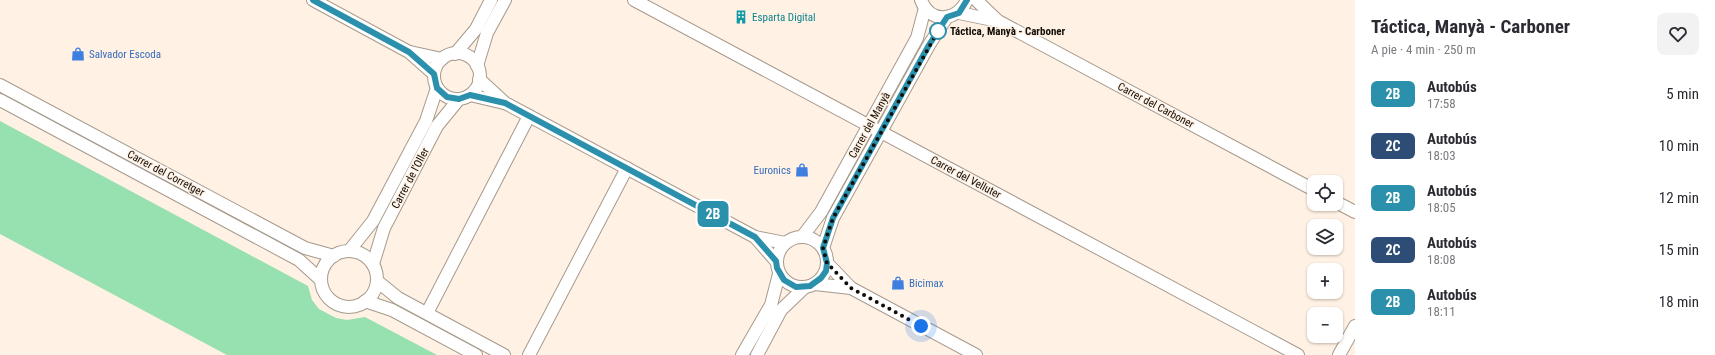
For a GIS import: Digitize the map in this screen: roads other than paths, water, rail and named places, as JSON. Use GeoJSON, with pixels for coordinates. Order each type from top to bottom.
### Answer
{"type":"FeatureCollection","features":[{"type":"Feature","properties":{"kind":"street"},"geometry":{"type":"LineString","coordinates":[[313,0],[409,52],[434,74]]}},
{"type":"Feature","properties":{"kind":"street"},"geometry":{"type":"LineString","coordinates":[[491,0],[476,29],[455,54],[442,59],[438,63],[434,74],[437,88],[447,97],[465,97],[505,103]]}},
{"type":"Feature","properties":{"kind":"street"},"geometry":{"type":"LineString","coordinates":[[465,97],[474,90],[479,79],[477,66],[487,33],[505,0]]}},
{"type":"Feature","properties":{"kind":"street","name":"Carrer del Velluter"},"geometry":{"type":"LineString","coordinates":[[634,0],[1298,355]]}},
{"type":"Feature","properties":{"kind":"street","name":"Carrer del Manyà"},"geometry":{"type":"LineString","coordinates":[[823,248],[833,218],[929,45],[953,15],[968,0]]}},
{"type":"Feature","properties":{"kind":"street","name":"Carrer del Carboner"},"geometry":{"type":"LineString","coordinates":[[976,0],[998,21],[1307,186]]}},
{"type":"Feature","properties":{"kind":"street","name":"Carrer del Manyà"},"geometry":{"type":"LineString","coordinates":[[802,237],[821,212],[917,38],[923,4]]}},
{"type":"Feature","properties":{"kind":"street","name":"Carrer del Carboner"},"geometry":{"type":"LineString","coordinates":[[923,4],[931,14],[939,17],[953,15],[998,21]]}},
{"type":"Feature","properties":{"kind":"street"},"geometry":{"type":"LineString","coordinates":[[409,52],[442,59]]}},
{"type":"Feature","properties":{"kind":"street"},"geometry":{"type":"LineString","coordinates":[[455,54],[468,56],[477,66]]}},
{"type":"Feature","properties":{"kind":"street"},"geometry":{"type":"LineString","coordinates":[[479,79],[505,103],[529,116],[755,237],[785,243]]}},
{"type":"Feature","properties":{"kind":"street","name":"Carrer del Corretger"},"geometry":{"type":"LineString","coordinates":[[0,85],[305,248],[334,256]]}},
{"type":"Feature","properties":{"kind":"street","name":"Carrer de l'Oller"},"geometry":{"type":"LineString","coordinates":[[349,251],[373,221],[426,121],[437,88]]}},
{"type":"Feature","properties":{"kind":"street","name":"Carrer de l'Oller"},"geometry":{"type":"LineString","coordinates":[[373,264],[384,228],[437,126],[465,97]]}},
{"type":"Feature","properties":{"kind":"street","name":"Carrer del Corretger"},"geometry":{"type":"LineString","coordinates":[[0,100],[299,260],[321,280]]}},
{"type":"Feature","properties":{"kind":"street"},"geometry":{"type":"LineString","coordinates":[[427,313],[529,116]]}},
{"type":"Feature","properties":{"kind":"street"},"geometry":{"type":"LineString","coordinates":[[529,355],[627,168]]}},
{"type":"Feature","properties":{"kind":"street"},"geometry":{"type":"LineString","coordinates":[[1343,206],[1355,212]]}},
{"type":"Feature","properties":{"kind":"street"},"geometry":{"type":"LineString","coordinates":[[742,355],[771,305],[779,274],[776,261],[755,237]]}},
{"type":"Feature","properties":{"kind":"street"},"geometry":{"type":"LineString","coordinates":[[776,261],[781,248],[790,240],[802,237],[814,240],[823,248],[827,263],[851,288],[976,355]]}},
{"type":"Feature","properties":{"kind":"street"},"geometry":{"type":"LineString","coordinates":[[349,251],[359,253],[367,257],[373,264],[377,281],[375,289],[365,301],[352,306],[337,304],[326,294],[321,280],[324,266],[334,256],[349,251]]}},
{"type":"Feature","properties":{"kind":"street"},"geometry":{"type":"LineString","coordinates":[[757,355],[781,310],[821,278],[827,263]]}},
{"type":"Feature","properties":{"kind":"street"},"geometry":{"type":"LineString","coordinates":[[779,274],[789,284],[851,288]]}},
{"type":"Feature","properties":{"kind":"street"},"geometry":{"type":"LineString","coordinates":[[377,281],[398,298],[504,355]]}},
{"type":"Feature","properties":{"kind":"street"},"geometry":{"type":"LineString","coordinates":[[365,301],[392,310],[476,355]]}},
{"type":"Feature","properties":{"kind":"street"},"geometry":{"type":"LineString","coordinates":[[1339,355],[1355,326]]}},
{"type":"Feature","properties":{"kind":"place","name":"Esparta Digital"},"geometry":{"type":"Point","coordinates":[741,17]}},
{"type":"Feature","properties":{"kind":"place","name":"Táctica, Manyà - Carboner"},"geometry":{"type":"Point","coordinates":[938,31]}},
{"type":"Feature","properties":{"kind":"place","name":"Salvador Escoda"},"geometry":{"type":"Point","coordinates":[78,54]}},
{"type":"Feature","properties":{"kind":"place","name":"Euronics"},"geometry":{"type":"Point","coordinates":[802,170]}},
{"type":"Feature","properties":{"kind":"place","name":"Bicimax"},"geometry":{"type":"Point","coordinates":[898,283]}}]}
